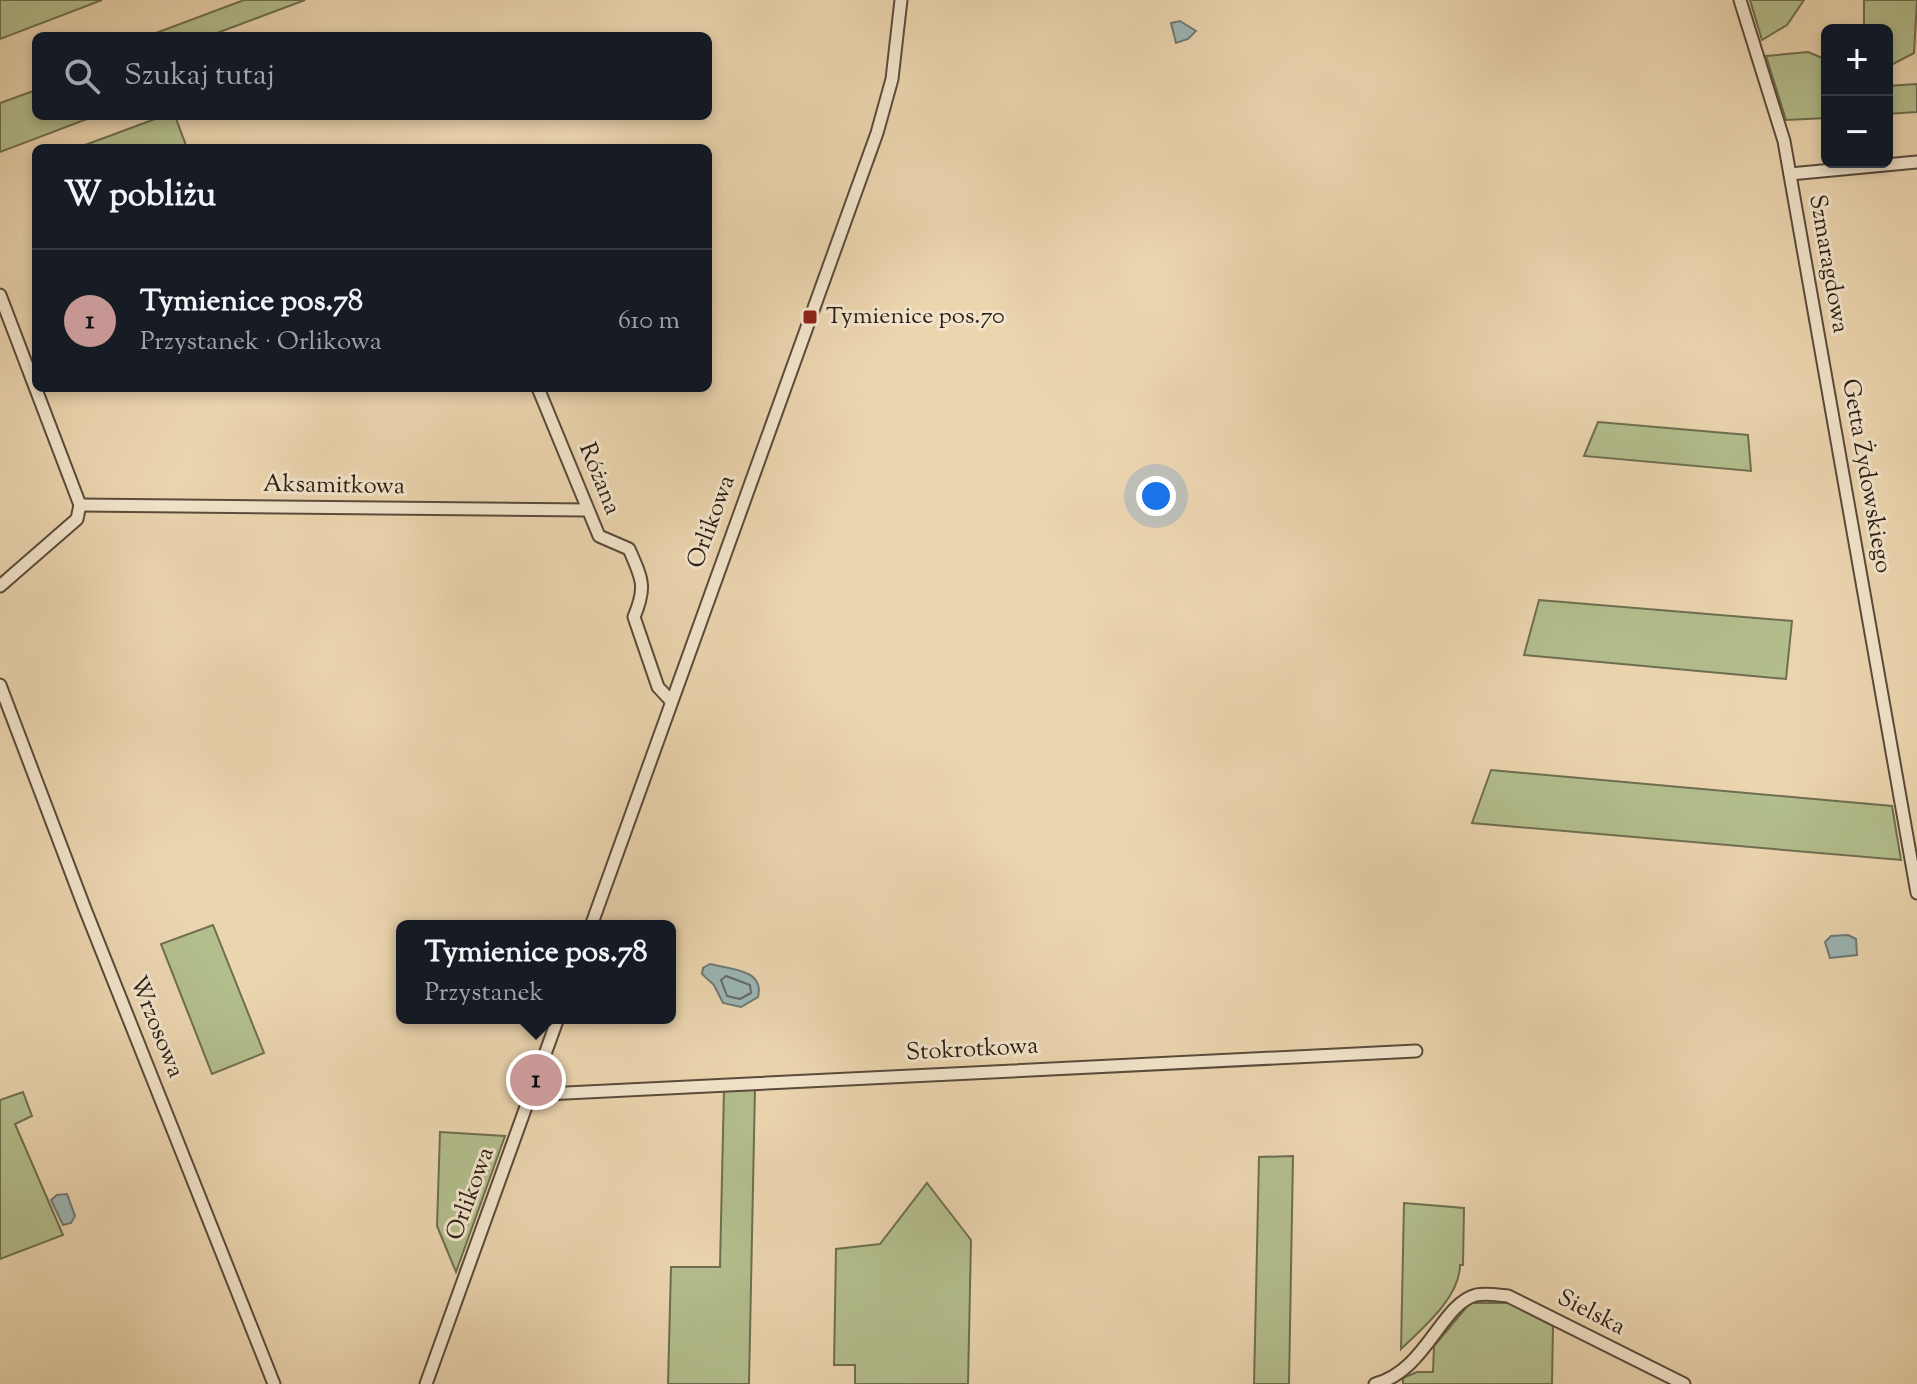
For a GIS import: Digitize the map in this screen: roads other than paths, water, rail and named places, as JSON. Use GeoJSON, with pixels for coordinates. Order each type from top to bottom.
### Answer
{"type":"FeatureCollection","features":[{"type":"Feature","properties":{"kind":"street","name":"Orlikowa"},"geometry":{"type":"LineString","coordinates":[[593,920],[877,133],[892,79],[901,0]]}},
{"type":"Feature","properties":{"kind":"street","name":"Szmaragdowa"},"geometry":{"type":"LineString","coordinates":[[1740,0],[1784,141],[1822,350]]}},
{"type":"Feature","properties":{"kind":"street"},"geometry":{"type":"LineString","coordinates":[[1790,174],[1917,162]]}},
{"type":"Feature","properties":{"kind":"street"},"geometry":{"type":"LineString","coordinates":[[0,295],[32,379]]}},
{"type":"Feature","properties":{"kind":"street","name":"Getta Żydowskiego"},"geometry":{"type":"LineString","coordinates":[[1822,350],[1917,893]]}},
{"type":"Feature","properties":{"kind":"street"},"geometry":{"type":"LineString","coordinates":[[0,586],[77,519],[80,505],[37,392]]}},
{"type":"Feature","properties":{"kind":"street","name":"Różana"},"geometry":{"type":"LineString","coordinates":[[540,392],[599,536],[629,549],[638,569],[643,594],[634,617],[658,687],[671,701]]}},
{"type":"Feature","properties":{"kind":"street","name":"Aksamitkowa"},"geometry":{"type":"LineString","coordinates":[[80,505],[587,510]]}},
{"type":"Feature","properties":{"kind":"street","name":"Wrzosowa"},"geometry":{"type":"LineString","coordinates":[[0,685],[79,894],[274,1384]]}},
{"type":"Feature","properties":{"kind":"street","name":"Orlikowa"},"geometry":{"type":"LineString","coordinates":[[426,1384],[556,1024]]}},
{"type":"Feature","properties":{"kind":"street","name":"Stokrotkowa"},"geometry":{"type":"LineString","coordinates":[[532,1091],[576,1093],[1416,1051]]}},
{"type":"Feature","properties":{"kind":"street","name":"Sielska"},"geometry":{"type":"LineString","coordinates":[[1375,1384],[1403,1372],[1464,1301],[1474,1296],[1508,1296],[1684,1384]]}},
{"type":"Feature","properties":{"kind":"water"},"geometry":{"type":"Polygon","coordinates":[[[1180,21],[1196,31],[1188,39],[1176,43],[1171,23],[1180,21]]]}},
{"type":"Feature","properties":{"kind":"water"},"geometry":{"type":"Polygon","coordinates":[[[1848,935],[1856,939],[1857,955],[1830,958],[1825,942],[1831,936],[1848,935]]]}},
{"type":"Feature","properties":{"kind":"water"},"geometry":{"type":"Polygon","coordinates":[[[710,964],[751,976],[759,988],[758,997],[741,1007],[723,1003],[714,985],[702,974],[703,968],[710,964]]]}},
{"type":"Feature","properties":{"kind":"water"},"geometry":{"type":"Polygon","coordinates":[[[67,1194],[75,1216],[71,1223],[63,1225],[51,1200],[57,1195],[67,1194]]]}},
{"type":"Feature","properties":{"kind":"place","name":"Tymienice pos.70"},"geometry":{"type":"Point","coordinates":[810,317]}},
{"type":"Feature","properties":{"kind":"place","name":"Tymienice pos.78"},"geometry":{"type":"Point","coordinates":[536,1080]}}]}
